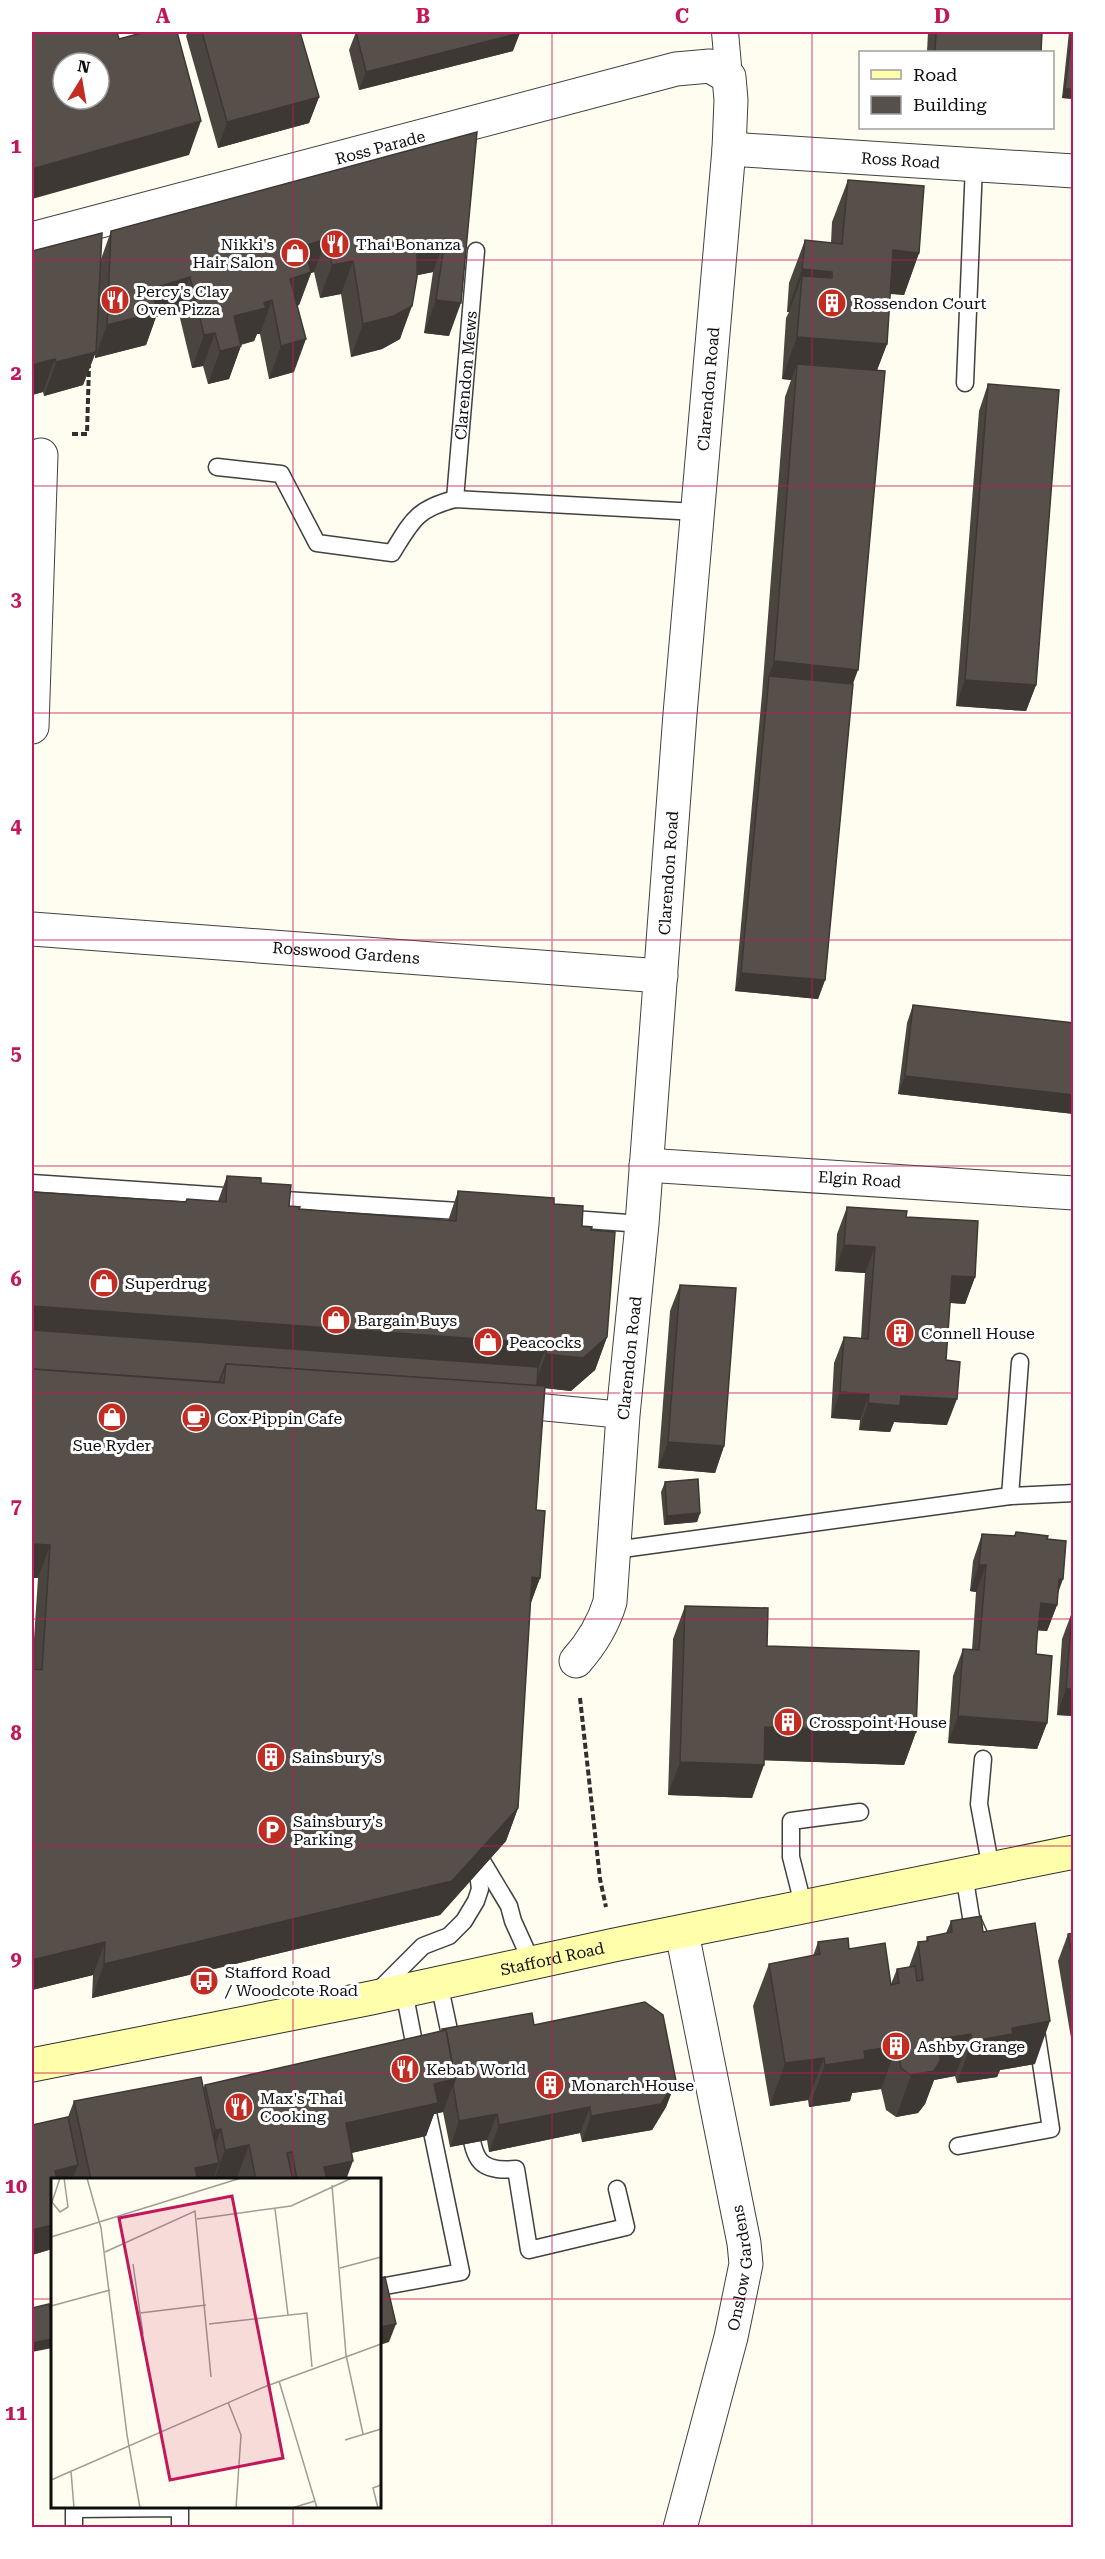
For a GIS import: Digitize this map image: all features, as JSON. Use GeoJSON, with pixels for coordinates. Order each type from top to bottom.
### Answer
{"type":"FeatureCollection","features":[{"type":"Feature","properties":{"kind":"main road","name":"Stafford Road"},"geometry":{"type":"LineString","coordinates":[[32,2065],[371,1998],[1074,1852]]}},
{"type":"Feature","properties":{"kind":"street"},"geometry":{"type":"LineString","coordinates":[[725,32],[729,76]]}},
{"type":"Feature","properties":{"kind":"street","name":"Ross Parade"},"geometry":{"type":"LineString","coordinates":[[32,239],[676,69],[710,66],[729,76]]}},
{"type":"Feature","properties":{"kind":"street","name":"Clarendon Road"},"geometry":{"type":"LineString","coordinates":[[576,1661],[591,1643],[604,1620],[610,1602],[623,1415],[642,1224],[697,512],[729,149],[731,100],[729,76]]}},
{"type":"Feature","properties":{"kind":"street","name":"Ross Road"},"geometry":{"type":"LineString","coordinates":[[729,149],[1074,171]]}},
{"type":"Feature","properties":{"kind":"street"},"geometry":{"type":"LineString","coordinates":[[32,727],[53,445]]}},
{"type":"Feature","properties":{"kind":"street","name":"Rosswood Gardens"},"geometry":{"type":"LineString","coordinates":[[32,929],[661,976]]}},
{"type":"Feature","properties":{"kind":"street","name":"Elgin Road"},"geometry":{"type":"LineString","coordinates":[[646,1165],[1074,1193]]}},
{"type":"Feature","properties":{"kind":"street"},"geometry":{"type":"LineString","coordinates":[[481,1402],[623,1415]]}},
{"type":"Feature","properties":{"kind":"street","name":"Onslow Gardens"},"geometry":{"type":"LineString","coordinates":[[680,2528],[728,2347],[746,2264],[744,2243],[682,1933]]}},
{"type":"Feature","properties":{"kind":"lane"},"geometry":{"type":"LineString","coordinates":[[965,383],[974,165]]}},
{"type":"Feature","properties":{"kind":"lane","name":"Clarendon Mews"},"geometry":{"type":"LineString","coordinates":[[455,499],[476,251]]}},
{"type":"Feature","properties":{"kind":"lane"},"geometry":{"type":"LineString","coordinates":[[217,467],[281,474],[316,543],[392,553],[412,522],[423,510],[455,499],[697,512]]}},
{"type":"Feature","properties":{"kind":"lane"},"geometry":{"type":"LineString","coordinates":[[32,1183],[489,1214]]}},
{"type":"Feature","properties":{"kind":"lane"},"geometry":{"type":"LineString","coordinates":[[548,1218],[642,1224]]}},
{"type":"Feature","properties":{"kind":"lane"},"geometry":{"type":"LineString","coordinates":[[1010,1496],[1020,1362]]}},
{"type":"Feature","properties":{"kind":"lane"},"geometry":{"type":"LineString","coordinates":[[615,1550],[1010,1496],[1074,1493]]}},
{"type":"Feature","properties":{"kind":"lane"},"geometry":{"type":"LineString","coordinates":[[983,1759],[979,1804],[978,1872],[971,1917],[985,1948],[994,1948]]}},
{"type":"Feature","properties":{"kind":"lane"},"geometry":{"type":"LineString","coordinates":[[804,1908],[791,1857],[791,1821],[860,1812]]}},
{"type":"Feature","properties":{"kind":"lane"},"geometry":{"type":"LineString","coordinates":[[371,1998],[423,1946],[449,1936],[464,1921],[480,1889],[470,1843],[509,1906],[513,1921],[532,1963]]}},
{"type":"Feature","properties":{"kind":"lane"},"geometry":{"type":"LineString","coordinates":[[439,1983],[455,2063]]}},
{"type":"Feature","properties":{"kind":"lane"},"geometry":{"type":"LineString","coordinates":[[381,2287],[460,2272],[404,1991]]}},
{"type":"Feature","properties":{"kind":"lane"},"geometry":{"type":"LineString","coordinates":[[958,2146],[1051,2130],[1034,2018]]}},
{"type":"Feature","properties":{"kind":"lane"},"geometry":{"type":"LineString","coordinates":[[465,2108],[474,2154],[483,2165],[497,2171],[516,2169],[529,2250],[626,2227],[617,2189]]}},
{"type":"Feature","properties":{"kind":"lane"},"geometry":{"type":"LineString","coordinates":[[74,2528],[74,2510],[180,2508],[180,2528]]}},
{"type":"Feature","properties":{"kind":"path"},"geometry":{"type":"LineString","coordinates":[[53,445],[87,434],[89,365]]}},
{"type":"Feature","properties":{"kind":"path"},"geometry":{"type":"LineString","coordinates":[[576,1661],[600,1879],[614,1946]]}},
{"type":"Feature","properties":{"kind":"building"},"geometry":{"type":"Polygon","coordinates":[[[32,32],[117,32],[119,39],[145,32],[177,32],[201,121],[32,169],[32,32]]]}},
{"type":"Feature","properties":{"kind":"building"},"geometry":{"type":"Polygon","coordinates":[[[202,32],[300,32],[319,97],[227,122],[202,32]]]}},
{"type":"Feature","properties":{"kind":"building"},"geometry":{"type":"Polygon","coordinates":[[[356,32],[519,32],[520,33],[366,72],[356,32]]]}},
{"type":"Feature","properties":{"kind":"building"},"geometry":{"type":"Polygon","coordinates":[[[936,32],[1042,32],[1041,51],[935,51],[936,32]]]}},
{"type":"Feature","properties":{"kind":"building"},"geometry":{"type":"Polygon","coordinates":[[[1072,32],[1074,32],[1074,89],[1065,89],[1072,32]]]}},
{"type":"Feature","properties":{"kind":"building"},"geometry":{"type":"Polygon","coordinates":[[[477,132],[461,303],[436,300],[445,239],[417,245],[417,277],[412,306],[394,316],[363,324],[353,261],[332,265],[326,239],[304,246],[311,272],[290,279],[306,339],[281,346],[272,300],[264,303],[266,308],[234,316],[241,346],[220,351],[215,333],[204,335],[190,277],[151,289],[158,312],[107,325],[111,231],[477,132]]]}},
{"type":"Feature","properties":{"kind":"building","name":"Rossendon Court"},"geometry":{"type":"Polygon","coordinates":[[[848,180],[924,186],[919,253],[893,250],[887,344],[797,337],[802,276],[832,278],[832,272],[802,269],[805,240],[842,244],[848,180]]]}},
{"type":"Feature","properties":{"kind":"building"},"geometry":{"type":"Polygon","coordinates":[[[102,233],[96,352],[56,362],[55,359],[32,365],[32,251],[102,233]]]}},
{"type":"Feature","properties":{"kind":"building"},"geometry":{"type":"Polygon","coordinates":[[[797,364],[885,371],[858,670],[774,661],[797,364]]]}},
{"type":"Feature","properties":{"kind":"building"},"geometry":{"type":"Polygon","coordinates":[[[988,384],[1059,390],[1036,685],[965,680],[988,384]]]}},
{"type":"Feature","properties":{"kind":"building"},"geometry":{"type":"Polygon","coordinates":[[[769,676],[853,684],[825,980],[741,973],[769,676]]]}},
{"type":"Feature","properties":{"kind":"building"},"geometry":{"type":"Polygon","coordinates":[[[913,1005],[1074,1023],[1074,1095],[905,1076],[913,1005]]]}},
{"type":"Feature","properties":{"kind":"building"},"geometry":{"type":"Polygon","coordinates":[[[227,1176],[261,1178],[261,1183],[291,1185],[289,1206],[300,1207],[299,1209],[456,1221],[458,1191],[554,1198],[554,1204],[583,1206],[582,1226],[592,1227],[591,1230],[615,1232],[607,1337],[583,1358],[546,1354],[547,1344],[32,1306],[32,1192],[186,1202],[187,1199],[226,1202],[227,1176]]]}},
{"type":"Feature","properties":{"kind":"building","name":"Connell House"},"geometry":{"type":"Polygon","coordinates":[[[847,1207],[907,1211],[906,1217],[978,1221],[975,1277],[952,1276],[946,1360],[960,1362],[957,1399],[901,1396],[900,1406],[868,1403],[869,1394],[840,1392],[844,1337],[868,1339],[875,1247],[844,1245],[847,1207]]]}},
{"type":"Feature","properties":{"kind":"building"},"geometry":{"type":"Polygon","coordinates":[[[680,1285],[736,1288],[724,1446],[668,1442],[680,1285]]]}},
{"type":"Feature","properties":{"kind":"building"},"geometry":{"type":"Polygon","coordinates":[[[32,1330],[538,1367],[537,1386],[226,1364],[219,1382],[32,1369],[32,1330]]]}},
{"type":"Feature","properties":{"kind":"building","name":"Sainsbury's"},"geometry":{"type":"Polygon","coordinates":[[[226,1364],[545,1386],[536,1510],[545,1511],[540,1578],[532,1577],[518,1808],[452,1881],[104,1964],[105,1942],[32,1960],[32,1669],[42,1670],[50,1545],[32,1544],[32,1369],[224,1383],[226,1364]]]}},
{"type":"Feature","properties":{"kind":"building"},"geometry":{"type":"Polygon","coordinates":[[[698,1479],[700,1513],[667,1516],[665,1482],[698,1479]]]}},
{"type":"Feature","properties":{"kind":"building"},"geometry":{"type":"Polygon","coordinates":[[[1016,1532],[1066,1541],[1063,1579],[1059,1579],[1057,1605],[1041,1603],[1037,1636],[1036,1654],[1052,1656],[1047,1723],[958,1716],[963,1649],[979,1650],[986,1565],[979,1565],[982,1534],[1015,1536],[1016,1532]]]}},
{"type":"Feature","properties":{"kind":"building","name":"Crosspoint House"},"geometry":{"type":"Polygon","coordinates":[[[685,1606],[768,1608],[767,1646],[919,1651],[916,1732],[765,1727],[764,1765],[680,1762],[685,1606]]]}},
{"type":"Feature","properties":{"kind":"building"},"geometry":{"type":"Polygon","coordinates":[[[1072,1612],[1074,1612],[1074,1689],[1066,1689],[1072,1612]]]}},
{"type":"Feature","properties":{"kind":"building"},"geometry":{"type":"Polygon","coordinates":[[[981,1916],[983,1932],[1035,1923],[1050,2021],[1012,2028],[1013,2034],[972,2041],[971,2034],[939,2039],[940,2061],[934,2071],[911,2075],[901,2068],[897,2046],[864,2051],[865,2059],[825,2065],[824,2058],[785,2063],[769,1964],[820,1954],[818,1942],[848,1938],[849,1949],[885,1943],[891,1985],[899,1983],[897,1969],[915,1966],[917,1981],[923,1980],[918,1942],[928,1941],[927,1937],[952,1932],[951,1921],[981,1916]]]}},
{"type":"Feature","properties":{"kind":"building"},"geometry":{"type":"Polygon","coordinates":[[[1074,1933],[1074,1967],[1068,1934],[1074,1933]]]}},
{"type":"Feature","properties":{"kind":"building","name":"Monarch House"},"geometry":{"type":"Polygon","coordinates":[[[645,2002],[663,2015],[676,2081],[661,2104],[591,2116],[590,2107],[499,2125],[497,2114],[459,2121],[453,2086],[455,2079],[446,2030],[442,2029],[532,2013],[534,2025],[645,2002]]]}},
{"type":"Feature","properties":{"kind":"building"},"geometry":{"type":"Polygon","coordinates":[[[446,2030],[455,2079],[434,2084],[438,2103],[346,2123],[353,2161],[324,2167],[327,2178],[297,2178],[292,2152],[287,2153],[293,2178],[256,2178],[249,2145],[225,2150],[221,2129],[215,2130],[205,2085],[446,2030]]]}},
{"type":"Feature","properties":{"kind":"building"},"geometry":{"type":"Polygon","coordinates":[[[201,2077],[219,2163],[195,2168],[198,2178],[91,2178],[74,2101],[201,2077]]]}},
{"type":"Feature","properties":{"kind":"building"},"geometry":{"type":"Polygon","coordinates":[[[68,2117],[78,2165],[55,2171],[57,2178],[51,2178],[51,2225],[32,2230],[32,2125],[68,2117]]]}},
{"type":"Feature","properties":{"kind":"building"},"geometry":{"type":"Polygon","coordinates":[[[385,2277],[396,2324],[381,2327],[381,2278],[385,2277]]]}},
{"type":"Feature","properties":{"kind":"building"},"geometry":{"type":"Polygon","coordinates":[[[49,2304],[51,2339],[32,2343],[32,2308],[49,2304]]]}},
{"type":"Feature","properties":{"kind":"place","name":"Thai Bonanza"},"geometry":{"type":"Point","coordinates":[335,244]}},
{"type":"Feature","properties":{"kind":"place","name":"Nikki's Hair Salon"},"geometry":{"type":"Point","coordinates":[295,253]}},
{"type":"Feature","properties":{"kind":"place","name":"Percy's Clay Oven Pizza"},"geometry":{"type":"Point","coordinates":[115,300]}},
{"type":"Feature","properties":{"kind":"place","name":"Rossendon Court"},"geometry":{"type":"Point","coordinates":[832,303]}},
{"type":"Feature","properties":{"kind":"place","name":"Superdrug"},"geometry":{"type":"Point","coordinates":[104,1283]}},
{"type":"Feature","properties":{"kind":"place","name":"Bargain Buys"},"geometry":{"type":"Point","coordinates":[336,1320]}},
{"type":"Feature","properties":{"kind":"place","name":"Connell House"},"geometry":{"type":"Point","coordinates":[900,1333]}},
{"type":"Feature","properties":{"kind":"place","name":"Peacocks"},"geometry":{"type":"Point","coordinates":[488,1342]}},
{"type":"Feature","properties":{"kind":"place","name":"Sue Ryder"},"geometry":{"type":"Point","coordinates":[112,1417]}},
{"type":"Feature","properties":{"kind":"place","name":"Cox Pippin Cafe"},"geometry":{"type":"Point","coordinates":[196,1418]}},
{"type":"Feature","properties":{"kind":"place","name":"Crosspoint House"},"geometry":{"type":"Point","coordinates":[788,1722]}},
{"type":"Feature","properties":{"kind":"place","name":"Sainsbury's"},"geometry":{"type":"Point","coordinates":[271,1757]}},
{"type":"Feature","properties":{"kind":"place","name":"Sainsbury's Parking"},"geometry":{"type":"Point","coordinates":[272,1830]}},
{"type":"Feature","properties":{"kind":"place","name":"Stafford Road / Woodcote Road"},"geometry":{"type":"Point","coordinates":[204,1981]}},
{"type":"Feature","properties":{"kind":"place","name":"Ashby Grange"},"geometry":{"type":"Point","coordinates":[896,2046]}},
{"type":"Feature","properties":{"kind":"place","name":"Kebab World"},"geometry":{"type":"Point","coordinates":[405,2069]}},
{"type":"Feature","properties":{"kind":"place","name":"Monarch House"},"geometry":{"type":"Point","coordinates":[550,2085]}},
{"type":"Feature","properties":{"kind":"place","name":"Max's Thai Cooking"},"geometry":{"type":"Point","coordinates":[239,2107]}}]}
